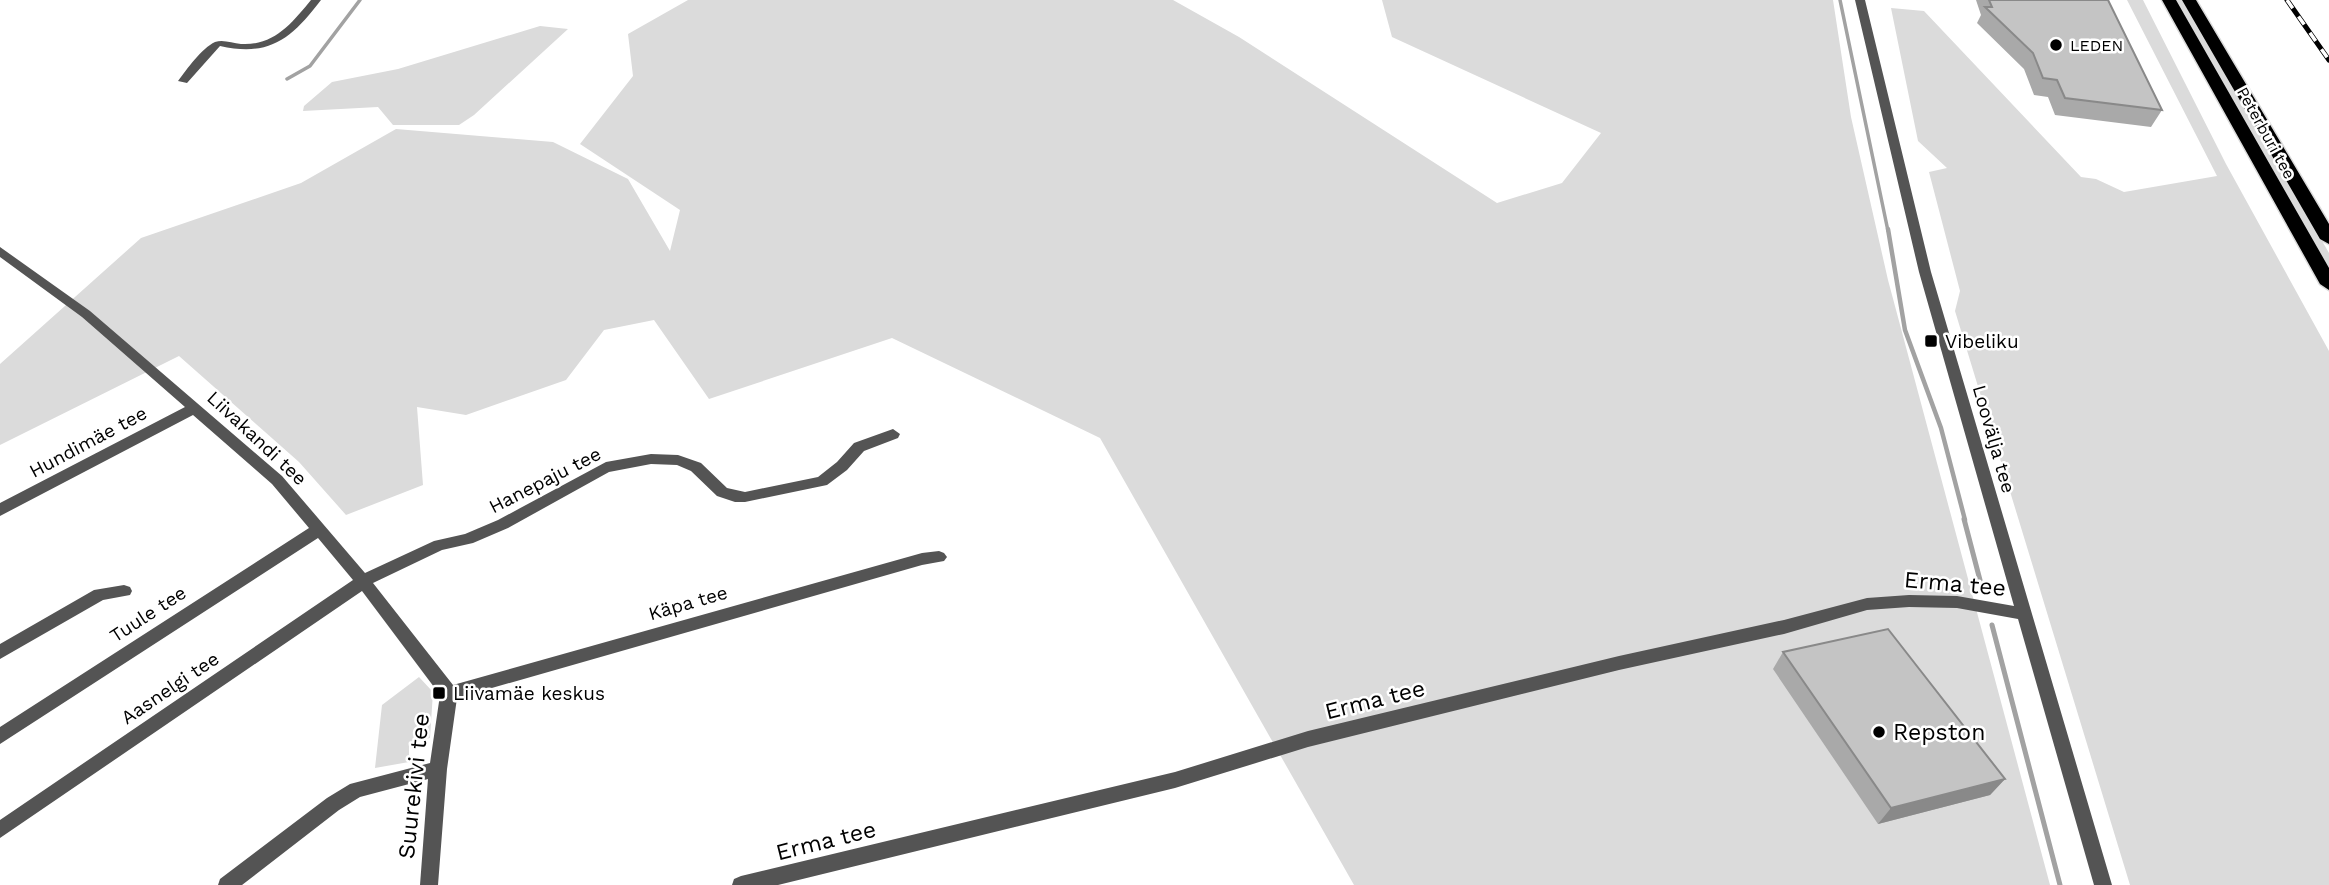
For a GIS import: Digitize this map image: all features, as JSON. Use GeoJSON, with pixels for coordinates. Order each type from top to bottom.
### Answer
{"type":"FeatureCollection","features":[{"type":"Feature","properties":{"kind":"highway","name":"Peterburi tee"},"geometry":{"type":"LineString","coordinates":[[2169,0],[2329,284]]}},
{"type":"Feature","properties":{"kind":"highway","name":"Peterburi tee"},"geometry":{"type":"LineString","coordinates":[[2189,0],[2329,239]]}},
{"type":"Feature","properties":{"kind":"street"},"geometry":{"type":"LineString","coordinates":[[183,81],[218,44],[255,45],[284,38],[316,0]]}},
{"type":"Feature","properties":{"kind":"street","name":"Loovälja tee"},"geometry":{"type":"LineString","coordinates":[[1860,0],[1925,272],[2103,885]]}},
{"type":"Feature","properties":{"kind":"street","name":"Liivakandi tee"},"geometry":{"type":"LineString","coordinates":[[0,251],[86,314],[277,480],[363,581],[449,693]]}},
{"type":"Feature","properties":{"kind":"street","name":"Hundimäe tee"},"geometry":{"type":"LineString","coordinates":[[0,510],[195,408]]}},
{"type":"Feature","properties":{"kind":"street","name":"Hanepaju tee"},"geometry":{"type":"LineString","coordinates":[[363,581],[439,545],[468,539],[503,524],[606,467],[651,459],[678,460],[696,467],[722,492],[734,497],[745,496],[822,481],[842,466],[859,447],[893,434]]}},
{"type":"Feature","properties":{"kind":"street","name":"Tuule tee"},"geometry":{"type":"LineString","coordinates":[[0,736],[320,529]]}},
{"type":"Feature","properties":{"kind":"street","name":"Käpa tee"},"geometry":{"type":"LineString","coordinates":[[449,693],[922,559],[939,557]]}},
{"type":"Feature","properties":{"kind":"street","name":"Aasnelgi tee"},"geometry":{"type":"LineString","coordinates":[[0,830],[363,581]]}},
{"type":"Feature","properties":{"kind":"street"},"geometry":{"type":"LineString","coordinates":[[0,652],[100,594],[124,591]]}},
{"type":"Feature","properties":{"kind":"street","name":"Erma tee"},"geometry":{"type":"LineString","coordinates":[[741,885],[1175,780],[1308,739],[1619,663],[1784,627],[1867,604],[1909,601],[1957,603],[2025,614]]}},
{"type":"Feature","properties":{"kind":"street","name":"Suurekivi tee"},"geometry":{"type":"LineString","coordinates":[[429,885],[438,769],[449,693]]}},
{"type":"Feature","properties":{"kind":"street"},"geometry":{"type":"LineString","coordinates":[[227,885],[333,804],[356,790],[438,769]]}},
{"type":"Feature","properties":{"kind":"shaded area"},"geometry":{"type":"Polygon","coordinates":[[[688,0],[1173,0],[1239,37],[1497,203],[1562,183],[1601,133],[1392,37],[1382,0],[1833,0],[1851,117],[1888,280],[2050,885],[1354,885],[1100,438],[892,338],[709,399],[654,320],[604,330],[566,380],[466,415],[417,407],[423,485],[346,515],[299,462],[179,356],[0,445],[0,364],[141,238],[301,183],[396,129],[553,142],[628,179],[670,251],[680,210],[580,144],[633,76],[628,34],[688,0]]]}},
{"type":"Feature","properties":{"kind":"shaded area"},"geometry":{"type":"Polygon","coordinates":[[[2127,0],[2143,0],[2226,164],[2329,351],[2329,885],[2130,885],[1955,311],[1960,291],[1929,172],[1947,168],[1918,141],[1891,8],[1924,11],[2081,177],[2096,179],[2124,192],[2217,176],[2127,0]]]}},
{"type":"Feature","properties":{"kind":"shaded area"},"geometry":{"type":"Polygon","coordinates":[[[2177,0],[2183,0],[2329,253],[2329,266],[2177,0]]]}},
{"type":"Feature","properties":{"kind":"shaded area"},"geometry":{"type":"Polygon","coordinates":[[[540,26],[568,29],[474,115],[459,125],[393,125],[378,107],[303,111],[304,106],[332,82],[398,69],[540,26]]]}},
{"type":"Feature","properties":{"kind":"shaded area"},"geometry":{"type":"Polygon","coordinates":[[[419,677],[433,692],[430,738],[409,743],[409,762],[375,768],[382,705],[419,677]]]}},
{"type":"Feature","properties":{"kind":"building","name":"LEDEN"},"geometry":{"type":"Polygon","coordinates":[[[1989,0],[2108,0],[2162,110],[2065,98],[2057,80],[2043,78],[2033,53],[1985,7],[1992,7],[1989,0]]]}},
{"type":"Feature","properties":{"kind":"building","name":"Repston"},"geometry":{"type":"Polygon","coordinates":[[[1888,629],[2005,779],[1891,808],[1783,652],[1888,629]]]}},
{"type":"Feature","properties":{"kind":"waterway"},"geometry":{"type":"LineString","coordinates":[[287,79],[310,66],[360,0]]}},
{"type":"Feature","properties":{"kind":"waterway"},"geometry":{"type":"LineString","coordinates":[[1840,0],[1888,231]]}},
{"type":"Feature","properties":{"kind":"waterway"},"geometry":{"type":"LineString","coordinates":[[1888,229],[1905,330],[1941,428],[1965,520]]}},
{"type":"Feature","properties":{"kind":"waterway"},"geometry":{"type":"LineString","coordinates":[[1964,519],[1981,584]]}},
{"type":"Feature","properties":{"kind":"waterway"},"geometry":{"type":"LineString","coordinates":[[1992,625],[2060,885]]}},
{"type":"Feature","properties":{"kind":"railway"},"geometry":{"type":"LineString","coordinates":[[2287,0],[2329,60]]}},
{"type":"Feature","properties":{"kind":"place","name":"LEDEN"},"geometry":{"type":"Point","coordinates":[2056,45]}},
{"type":"Feature","properties":{"kind":"place","name":"Vibeliku"},"geometry":{"type":"Point","coordinates":[1931,341]}},
{"type":"Feature","properties":{"kind":"place","name":"Liivamäe keskus"},"geometry":{"type":"Point","coordinates":[439,693]}},
{"type":"Feature","properties":{"kind":"place","name":"Repston"},"geometry":{"type":"Point","coordinates":[1879,732]}}]}
